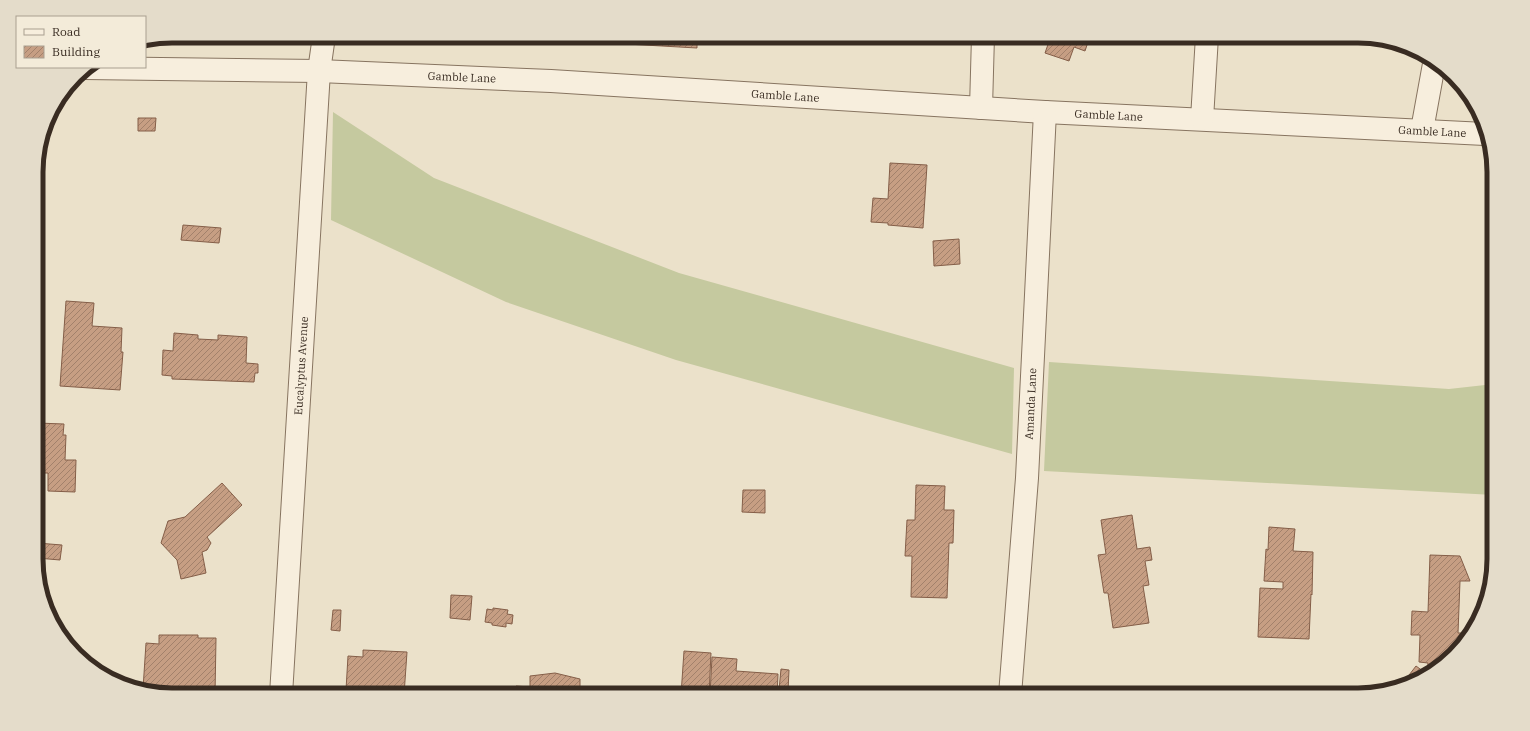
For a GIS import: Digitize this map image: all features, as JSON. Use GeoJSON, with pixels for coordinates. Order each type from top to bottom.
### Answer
{"type":"FeatureCollection","features":[{"type":"Feature","properties":{"kind":"street","name":"Eucalyptus Avenue"},"geometry":{"type":"LineString","coordinates":[[281,688],[319,71],[323,43]]}},
{"type":"Feature","properties":{"kind":"street"},"geometry":{"type":"LineString","coordinates":[[981,108],[983,43]]}},
{"type":"Feature","properties":{"kind":"street"},"geometry":{"type":"LineString","coordinates":[[1202,119],[1207,43]]}},
{"type":"Feature","properties":{"kind":"street","name":"Gamble Lane"},"geometry":{"type":"LineString","coordinates":[[96,68],[319,71],[551,81],[1045,112],[1481,134]]}},
{"type":"Feature","properties":{"kind":"street"},"geometry":{"type":"LineString","coordinates":[[1422,130],[1433,68]]}},
{"type":"Feature","properties":{"kind":"street","name":"Amanda Lane"},"geometry":{"type":"LineString","coordinates":[[1011,688],[1027,478],[1045,112]]}},
{"type":"Feature","properties":{"kind":"green space"},"geometry":{"type":"Polygon","coordinates":[[[333,112],[434,178],[679,273],[1014,368],[1012,454],[676,360],[506,302],[331,220],[333,112]]]}},
{"type":"Feature","properties":{"kind":"green space"},"geometry":{"type":"Polygon","coordinates":[[[1049,362],[1449,389],[1487,385],[1487,495],[1044,471],[1049,362]]]}},
{"type":"Feature","properties":{"kind":"building"},"geometry":{"type":"Polygon","coordinates":[[[609,43],[697,43],[697,48],[609,43]]]}},
{"type":"Feature","properties":{"kind":"building"},"geometry":{"type":"Polygon","coordinates":[[[1049,43],[1088,43],[1085,51],[1074,47],[1069,61],[1045,53],[1049,43]]]}},
{"type":"Feature","properties":{"kind":"building"},"geometry":{"type":"Polygon","coordinates":[[[138,118],[156,118],[155,131],[138,131],[138,118]]]}},
{"type":"Feature","properties":{"kind":"building"},"geometry":{"type":"Polygon","coordinates":[[[890,163],[927,165],[923,228],[871,222],[873,198],[888,199],[890,163]]]}},
{"type":"Feature","properties":{"kind":"building"},"geometry":{"type":"Polygon","coordinates":[[[183,225],[221,228],[219,243],[181,240],[183,225]]]}},
{"type":"Feature","properties":{"kind":"building"},"geometry":{"type":"Polygon","coordinates":[[[959,239],[960,264],[934,266],[933,241],[959,239]]]}},
{"type":"Feature","properties":{"kind":"building"},"geometry":{"type":"Polygon","coordinates":[[[43,289],[44,289],[43,312],[43,289]]]}},
{"type":"Feature","properties":{"kind":"building"},"geometry":{"type":"Polygon","coordinates":[[[66,301],[94,303],[92,326],[122,328],[121,352],[123,352],[120,390],[60,386],[66,301]]]}},
{"type":"Feature","properties":{"kind":"building"},"geometry":{"type":"Polygon","coordinates":[[[174,333],[198,335],[198,339],[218,340],[218,335],[247,337],[246,363],[258,364],[258,373],[255,373],[254,382],[172,379],[172,376],[162,375],[163,350],[173,351],[174,333]]]}},
{"type":"Feature","properties":{"kind":"building"},"geometry":{"type":"Polygon","coordinates":[[[43,423],[64,424],[63,435],[66,435],[65,460],[76,460],[75,492],[48,491],[48,473],[43,473],[43,423]]]}},
{"type":"Feature","properties":{"kind":"building"},"geometry":{"type":"Polygon","coordinates":[[[222,483],[242,505],[207,537],[211,543],[207,550],[202,552],[206,573],[181,579],[177,560],[161,543],[168,521],[185,517],[222,483]]]}},
{"type":"Feature","properties":{"kind":"building"},"geometry":{"type":"Polygon","coordinates":[[[916,485],[945,486],[944,510],[954,510],[953,543],[949,543],[947,598],[911,597],[912,556],[905,556],[907,520],[915,520],[916,485]]]}},
{"type":"Feature","properties":{"kind":"building"},"geometry":{"type":"Polygon","coordinates":[[[743,490],[765,490],[765,513],[742,512],[743,490]]]}},
{"type":"Feature","properties":{"kind":"building"},"geometry":{"type":"Polygon","coordinates":[[[1132,515],[1137,549],[1150,547],[1152,560],[1145,561],[1149,585],[1143,586],[1149,623],[1113,628],[1108,593],[1104,593],[1098,555],[1106,554],[1101,520],[1132,515]]]}},
{"type":"Feature","properties":{"kind":"building"},"geometry":{"type":"Polygon","coordinates":[[[1269,527],[1295,529],[1293,551],[1313,552],[1309,639],[1258,637],[1260,588],[1283,589],[1283,582],[1264,581],[1269,527]]]}},
{"type":"Feature","properties":{"kind":"building"},"geometry":{"type":"Polygon","coordinates":[[[43,543],[62,545],[60,560],[43,559],[43,543]]]}},
{"type":"Feature","properties":{"kind":"building"},"geometry":{"type":"Polygon","coordinates":[[[1430,555],[1460,556],[1470,581],[1460,581],[1458,633],[1462,633],[1462,635],[1443,656],[1428,668],[1428,663],[1419,662],[1420,635],[1411,635],[1412,611],[1428,612],[1430,555]]]}},
{"type":"Feature","properties":{"kind":"building"},"geometry":{"type":"Polygon","coordinates":[[[451,595],[472,596],[470,620],[450,618],[451,595]]]}},
{"type":"Feature","properties":{"kind":"building"},"geometry":{"type":"Polygon","coordinates":[[[493,608],[508,610],[507,614],[513,615],[512,624],[506,623],[506,627],[492,625],[492,623],[485,622],[487,609],[493,610],[493,608]]]}},
{"type":"Feature","properties":{"kind":"building"},"geometry":{"type":"Polygon","coordinates":[[[333,610],[341,610],[340,631],[331,630],[333,610]]]}},
{"type":"Feature","properties":{"kind":"building"},"geometry":{"type":"Polygon","coordinates":[[[159,635],[198,635],[198,638],[216,638],[215,688],[172,688],[143,685],[146,643],[159,644],[159,635]]]}},
{"type":"Feature","properties":{"kind":"building"},"geometry":{"type":"Polygon","coordinates":[[[363,650],[407,652],[404,688],[346,688],[348,656],[363,657],[363,650]]]}},
{"type":"Feature","properties":{"kind":"building"},"geometry":{"type":"Polygon","coordinates":[[[684,651],[711,653],[709,688],[681,688],[684,651]]]}},
{"type":"Feature","properties":{"kind":"building"},"geometry":{"type":"Polygon","coordinates":[[[712,657],[737,659],[736,671],[778,674],[777,688],[710,688],[712,657]]]}},
{"type":"Feature","properties":{"kind":"building"},"geometry":{"type":"Polygon","coordinates":[[[1416,666],[1422,671],[1415,675],[1407,678],[1416,666]]]}},
{"type":"Feature","properties":{"kind":"building"},"geometry":{"type":"Polygon","coordinates":[[[781,669],[789,670],[788,688],[779,688],[781,669]]]}},
{"type":"Feature","properties":{"kind":"building"},"geometry":{"type":"Polygon","coordinates":[[[555,673],[580,679],[580,688],[516,688],[516,686],[530,687],[530,676],[555,673]]]}}]}
